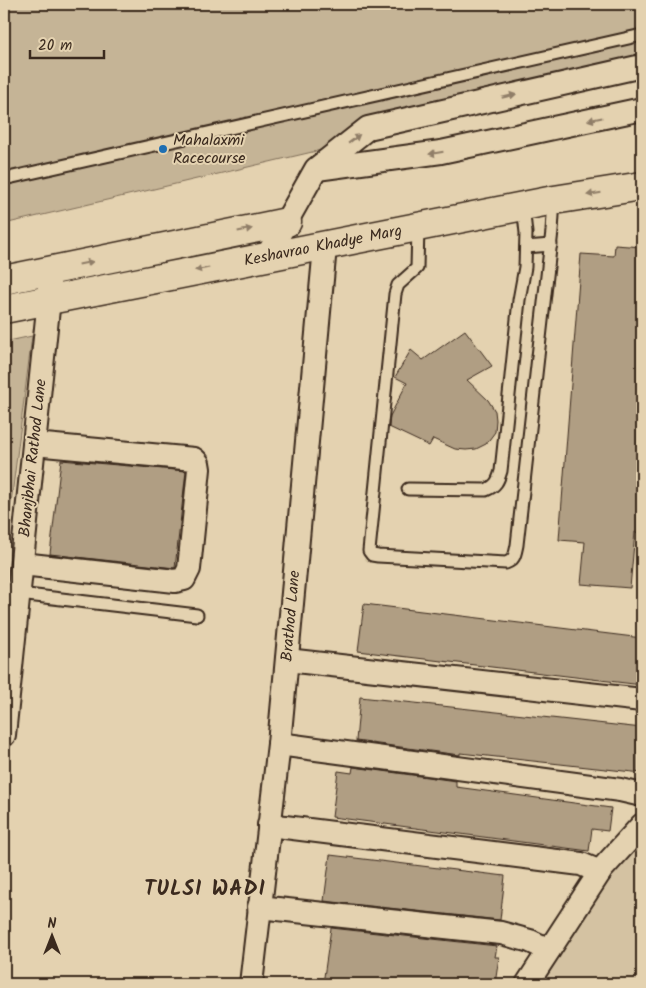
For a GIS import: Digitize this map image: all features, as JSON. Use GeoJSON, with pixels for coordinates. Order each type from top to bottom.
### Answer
{"type":"FeatureCollection","features":[{"type":"Feature","properties":{"kind":"main road","name":"Keshavrao Khadye Marg"},"geometry":{"type":"LineString","coordinates":[[4,309],[267,256],[325,247],[554,200],[642,186]]}},
{"type":"Feature","properties":{"kind":"main road","name":"Keshavrao Khadye Marg"},"geometry":{"type":"LineString","coordinates":[[4,280],[287,222]]}},
{"type":"Feature","properties":{"kind":"street"},"geometry":{"type":"LineString","coordinates":[[267,256],[316,169],[368,128],[642,66]]}},
{"type":"Feature","properties":{"kind":"street"},"geometry":{"type":"LineString","coordinates":[[316,169],[440,152],[642,109]]}},
{"type":"Feature","properties":{"kind":"street","name":"Brathod Lane"},"geometry":{"type":"LineString","coordinates":[[251,984],[279,744],[325,247]]}},
{"type":"Feature","properties":{"kind":"street","name":"Bhanjbhai Rathod Lane"},"geometry":{"type":"LineString","coordinates":[[4,736],[34,444],[49,270]]}},
{"type":"Feature","properties":{"kind":"street"},"geometry":{"type":"LineString","coordinates":[[22,564],[175,581],[184,579],[189,569],[198,478],[198,463],[194,459],[34,444]]}},
{"type":"Feature","properties":{"kind":"street"},"geometry":{"type":"LineString","coordinates":[[287,660],[642,700]]}},
{"type":"Feature","properties":{"kind":"street"},"geometry":{"type":"LineString","coordinates":[[279,744],[620,790],[642,796]]}},
{"type":"Feature","properties":{"kind":"street"},"geometry":{"type":"LineString","coordinates":[[269,825],[581,864],[600,872]]}},
{"type":"Feature","properties":{"kind":"street"},"geometry":{"type":"LineString","coordinates":[[527,984],[600,872],[642,825]]}},
{"type":"Feature","properties":{"kind":"street"},"geometry":{"type":"LineString","coordinates":[[260,907],[501,933],[530,941],[549,950]]}},
{"type":"Feature","properties":{"kind":"lane"},"geometry":{"type":"LineString","coordinates":[[4,179],[642,35]]}},
{"type":"Feature","properties":{"kind":"lane"},"geometry":{"type":"LineString","coordinates":[[418,227],[417,268],[398,286],[395,294],[368,547],[372,555],[378,556],[506,563],[511,561],[515,555],[551,245],[554,200]]}},
{"type":"Feature","properties":{"kind":"lane"},"geometry":{"type":"LineString","coordinates":[[408,489],[486,490],[494,487],[498,480],[501,471],[519,300],[525,268],[526,247],[523,206]]}},
{"type":"Feature","properties":{"kind":"lane"},"geometry":{"type":"LineString","coordinates":[[526,247],[551,245]]}},
{"type":"Feature","properties":{"kind":"lane"},"geometry":{"type":"LineString","coordinates":[[19,594],[197,615]]}},
{"type":"Feature","properties":{"kind":"shaded area","name":"Mahalaxmi Racecourse"},"geometry":{"type":"Polygon","coordinates":[[[4,4],[642,4],[642,75],[4,224],[4,4]]]}},
{"type":"Feature","properties":{"kind":"shaded area"},"geometry":{"type":"Polygon","coordinates":[[[32,336],[4,559],[4,342],[32,336]]]}},
{"type":"Feature","properties":{"kind":"shaded area"},"geometry":{"type":"Polygon","coordinates":[[[642,842],[642,984],[537,984],[610,875],[642,842]]]}},
{"type":"Feature","properties":{"kind":"building"},"geometry":{"type":"Polygon","coordinates":[[[615,245],[642,247],[642,533],[635,532],[630,588],[581,584],[585,542],[559,540],[581,254],[614,256],[615,245]]]}},
{"type":"Feature","properties":{"kind":"building"},"geometry":{"type":"Polygon","coordinates":[[[465,330],[492,366],[467,380],[488,400],[495,411],[495,432],[486,444],[476,449],[455,449],[433,439],[429,446],[389,427],[390,416],[407,383],[395,377],[411,350],[423,360],[465,330]]]}},
{"type":"Feature","properties":{"kind":"building"},"geometry":{"type":"Polygon","coordinates":[[[61,460],[186,471],[175,568],[50,554],[61,460]]]}},
{"type":"Feature","properties":{"kind":"building"},"geometry":{"type":"Polygon","coordinates":[[[364,604],[642,638],[642,685],[358,651],[364,604]]]}},
{"type":"Feature","properties":{"kind":"building"},"geometry":{"type":"Polygon","coordinates":[[[360,697],[642,728],[642,773],[460,753],[460,755],[356,741],[360,697]]]}},
{"type":"Feature","properties":{"kind":"building"},"geometry":{"type":"Polygon","coordinates":[[[353,767],[456,781],[456,787],[611,808],[608,831],[592,829],[589,851],[332,817],[338,771],[352,773],[353,767]]]}},
{"type":"Feature","properties":{"kind":"building"},"geometry":{"type":"Polygon","coordinates":[[[330,855],[505,876],[500,920],[324,901],[330,855]]]}},
{"type":"Feature","properties":{"kind":"building"},"geometry":{"type":"Polygon","coordinates":[[[331,928],[497,946],[495,957],[499,957],[495,984],[323,984],[331,928]]]}},
{"type":"Feature","properties":{"kind":"place","name":"Mahalaxmi Racecourse"},"geometry":{"type":"Point","coordinates":[163,149]}},
{"type":"Feature","properties":{"kind":"district","name":"TULSI WADI"},"geometry":{"type":"Point","coordinates":[205,889]}}]}
